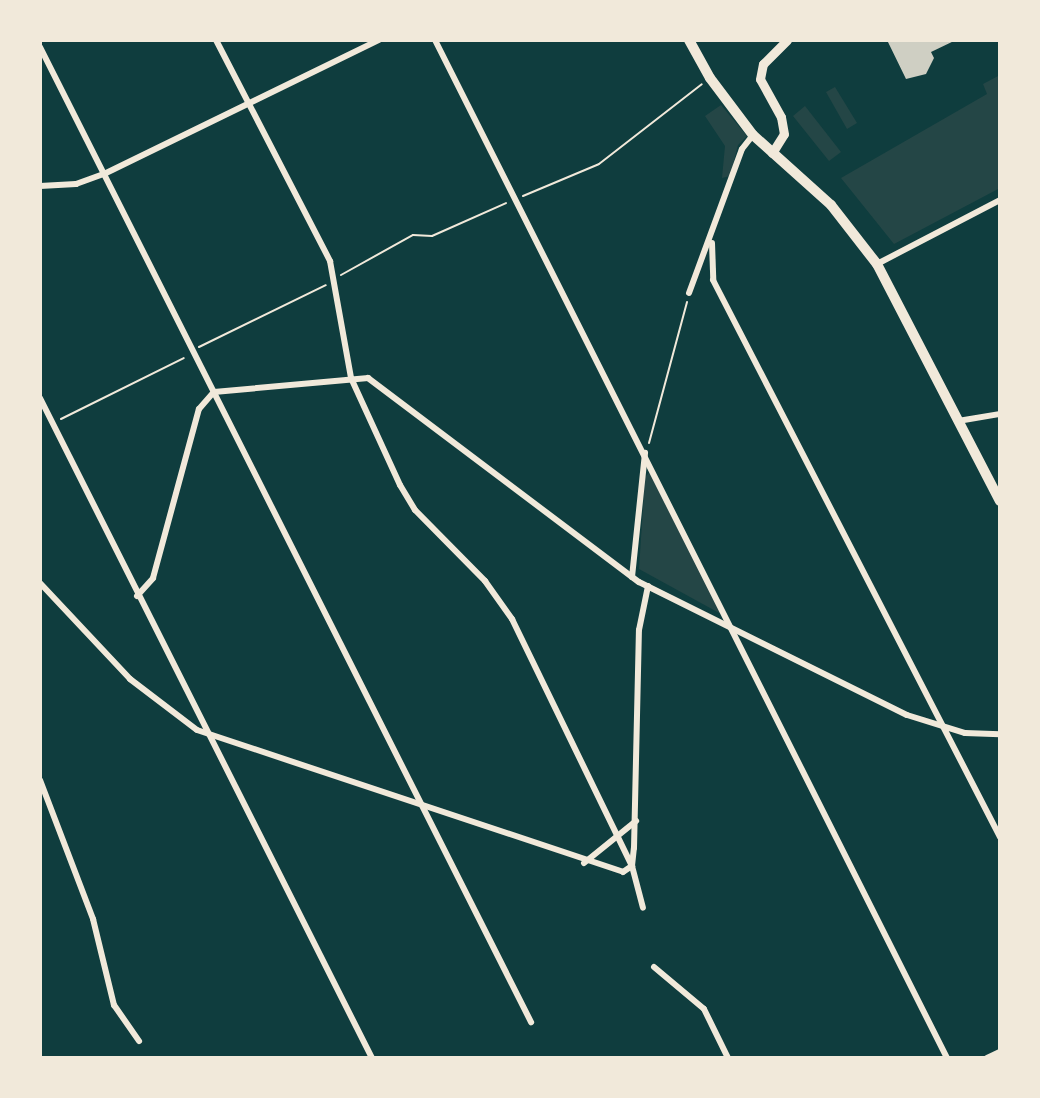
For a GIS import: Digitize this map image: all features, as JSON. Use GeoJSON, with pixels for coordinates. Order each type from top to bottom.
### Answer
{"type":"FeatureCollection","features":[{"type":"Feature","properties":{"kind":"main road"},"geometry":{"type":"LineString","coordinates":[[689,40],[710,78],[753,135],[831,205],[877,264],[1000,501]]}},
{"type":"Feature","properties":{"kind":"main road"},"geometry":{"type":"LineString","coordinates":[[772,153],[784,134],[781,117],[760,79],[763,64],[787,40]]}},
{"type":"Feature","properties":{"kind":"street"},"geometry":{"type":"LineString","coordinates":[[216,40],[335,279],[351,378],[415,510],[485,581],[512,619],[632,866],[643,908]]}},
{"type":"Feature","properties":{"kind":"street"},"geometry":{"type":"LineString","coordinates":[[40,186],[76,184],[104,174],[379,40]]}},
{"type":"Feature","properties":{"kind":"street"},"geometry":{"type":"LineString","coordinates":[[435,40],[947,1058]]}},
{"type":"Feature","properties":{"kind":"street"},"geometry":{"type":"LineString","coordinates":[[40,47],[531,1022]]}},
{"type":"Feature","properties":{"kind":"street"},"geometry":{"type":"LineString","coordinates":[[689,293],[712,243],[742,149],[753,135]]}},
{"type":"Feature","properties":{"kind":"street"},"geometry":{"type":"LineString","coordinates":[[877,264],[1000,200]]}},
{"type":"Feature","properties":{"kind":"street"},"geometry":{"type":"LineString","coordinates":[[712,243],[713,280],[1000,837]]}},
{"type":"Feature","properties":{"kind":"street"},"geometry":{"type":"LineString","coordinates":[[137,596],[153,578],[199,409],[214,392],[351,378],[378,382],[472,460],[632,577],[733,630],[945,728],[1000,734]]}},
{"type":"Feature","properties":{"kind":"street"},"geometry":{"type":"LineString","coordinates":[[40,398],[372,1058]]}},
{"type":"Feature","properties":{"kind":"street"},"geometry":{"type":"LineString","coordinates":[[958,421],[1000,414]]}},
{"type":"Feature","properties":{"kind":"street"},"geometry":{"type":"LineString","coordinates":[[632,577],[645,453]]}},
{"type":"Feature","properties":{"kind":"street"},"geometry":{"type":"LineString","coordinates":[[40,583],[136,685],[181,721],[209,736],[419,802],[611,872],[632,866]]}},
{"type":"Feature","properties":{"kind":"street"},"geometry":{"type":"LineString","coordinates":[[632,866],[636,821],[639,630],[648,586]]}},
{"type":"Feature","properties":{"kind":"street"},"geometry":{"type":"LineString","coordinates":[[40,780],[93,919],[114,1005],[139,1041]]}},
{"type":"Feature","properties":{"kind":"street"},"geometry":{"type":"LineString","coordinates":[[584,863],[636,821]]}},
{"type":"Feature","properties":{"kind":"street"},"geometry":{"type":"LineString","coordinates":[[654,967],[704,1009],[728,1058]]}},
{"type":"Feature","properties":{"kind":"street"},"geometry":{"type":"LineString","coordinates":[[987,1058],[1000,1052]]}},
{"type":"Feature","properties":{"kind":"path"},"geometry":{"type":"LineString","coordinates":[[54,424],[335,279],[413,235],[432,236],[599,164],[710,78]]}},
{"type":"Feature","properties":{"kind":"path"},"geometry":{"type":"LineString","coordinates":[[645,453],[662,406],[689,293]]}},
{"type":"Feature","properties":{"kind":"shaded area"},"geometry":{"type":"Polygon","coordinates":[[[1000,75],[1000,188],[894,244],[841,178],[987,94],[983,84],[1000,75]]]}},
{"type":"Feature","properties":{"kind":"shaded area"},"geometry":{"type":"Polygon","coordinates":[[[835,87],[857,123],[847,129],[826,92],[835,87]]]}},
{"type":"Feature","properties":{"kind":"shaded area"},"geometry":{"type":"Polygon","coordinates":[[[721,105],[747,136],[738,145],[730,176],[722,178],[725,146],[705,116],[721,105]]]}},
{"type":"Feature","properties":{"kind":"shaded area"},"geometry":{"type":"Polygon","coordinates":[[[805,106],[841,152],[829,161],[793,116],[805,106]]]}},
{"type":"Feature","properties":{"kind":"shaded area"},"geometry":{"type":"Polygon","coordinates":[[[649,473],[656,477],[721,614],[639,569],[645,477],[649,473]]]}},
{"type":"Feature","properties":{"kind":"building"},"geometry":{"type":"Polygon","coordinates":[[[887,40],[956,40],[931,52],[934,58],[926,74],[906,79],[887,40]]]}}]}
